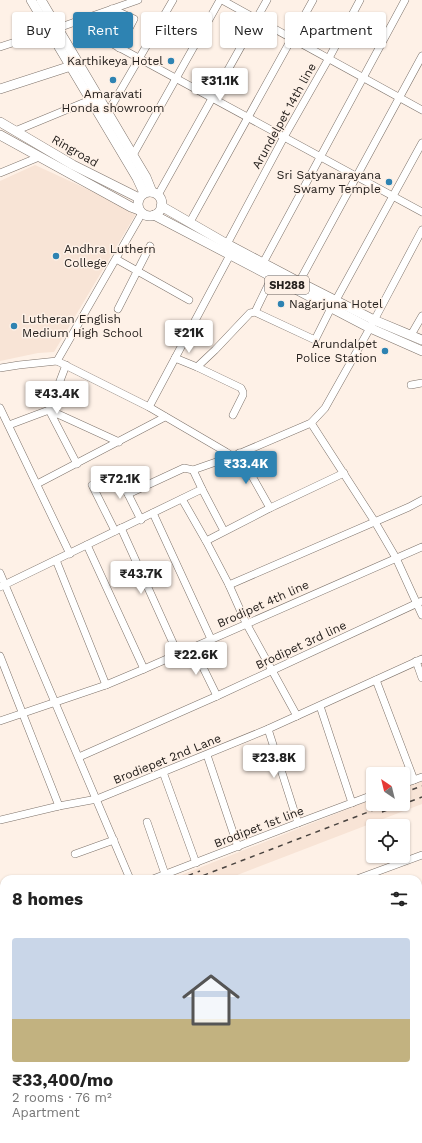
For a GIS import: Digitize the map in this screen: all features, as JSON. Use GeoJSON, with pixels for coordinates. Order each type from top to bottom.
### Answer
{"type":"FeatureCollection","features":[{"type":"Feature","properties":{"kind":"main road"},"geometry":{"type":"LineString","coordinates":[[31,0],[40,12]]}},
{"type":"Feature","properties":{"kind":"main road"},"geometry":{"type":"LineString","coordinates":[[41,0],[46,12]]}},
{"type":"Feature","properties":{"kind":"main road"},"geometry":{"type":"LineString","coordinates":[[62,48],[70,66],[108,112],[146,177],[148,195],[138,206],[141,211]]}},
{"type":"Feature","properties":{"kind":"main road"},"geometry":{"type":"LineString","coordinates":[[65,48],[95,98],[137,178],[148,195],[161,202],[161,206],[154,215]]}},
{"type":"Feature","properties":{"kind":"main road"},"geometry":{"type":"LineString","coordinates":[[0,89],[70,66]]}},
{"type":"Feature","properties":{"kind":"main road","name":"Ringroad"},"geometry":{"type":"LineString","coordinates":[[0,122],[73,165],[148,195]]}},
{"type":"Feature","properties":{"kind":"main road","name":"Ringroad"},"geometry":{"type":"LineString","coordinates":[[0,135],[131,207],[141,211]]}},
{"type":"Feature","properties":{"kind":"main road","name":"SH288"},"geometry":{"type":"LineString","coordinates":[[161,206],[227,244],[264,263],[297,286],[422,351]]}},
{"type":"Feature","properties":{"kind":"main road","name":"SH288"},"geometry":{"type":"LineString","coordinates":[[141,211],[150,216],[154,215],[272,278],[297,286]]}},
{"type":"Feature","properties":{"kind":"main road","name":"SH288"},"geometry":{"type":"LineString","coordinates":[[372,324],[411,335],[422,340]]}},
{"type":"Feature","properties":{"kind":"street"},"geometry":{"type":"LineString","coordinates":[[104,12],[138,0]]}},
{"type":"Feature","properties":{"kind":"street"},"geometry":{"type":"LineString","coordinates":[[108,112],[173,0]]}},
{"type":"Feature","properties":{"kind":"street"},"geometry":{"type":"LineString","coordinates":[[133,155],[221,0],[244,12]]}},
{"type":"Feature","properties":{"kind":"street"},"geometry":{"type":"LineString","coordinates":[[261,12],[267,0]]}},
{"type":"Feature","properties":{"kind":"street"},"geometry":{"type":"LineString","coordinates":[[306,12],[313,0]]}},
{"type":"Feature","properties":{"kind":"street","name":"Arundelpet 14th line"},"geometry":{"type":"LineString","coordinates":[[227,244],[360,0]]}},
{"type":"Feature","properties":{"kind":"street"},"geometry":{"type":"LineString","coordinates":[[264,263],[405,0]]}},
{"type":"Feature","properties":{"kind":"street"},"geometry":{"type":"LineString","coordinates":[[112,9],[118,12]]}},
{"type":"Feature","properties":{"kind":"street"},"geometry":{"type":"LineString","coordinates":[[0,47],[12,43]]}},
{"type":"Feature","properties":{"kind":"street"},"geometry":{"type":"LineString","coordinates":[[120,48],[422,212]]}},
{"type":"Feature","properties":{"kind":"street"},"geometry":{"type":"LineString","coordinates":[[148,195],[212,97],[240,48]]}},
{"type":"Feature","properties":{"kind":"street"},"geometry":{"type":"LineString","coordinates":[[190,222],[287,48]]}},
{"type":"Feature","properties":{"kind":"street"},"geometry":{"type":"LineString","coordinates":[[310,48],[422,110]]}},
{"type":"Feature","properties":{"kind":"street"},"geometry":{"type":"LineString","coordinates":[[297,286],[422,56]]}},
{"type":"Feature","properties":{"kind":"street"},"geometry":{"type":"LineString","coordinates":[[15,131],[95,98]]}},
{"type":"Feature","properties":{"kind":"street"},"geometry":{"type":"LineString","coordinates":[[197,367],[250,313],[255,312],[315,340],[333,304],[422,143]]}},
{"type":"Feature","properties":{"kind":"street"},"geometry":{"type":"LineString","coordinates":[[0,173],[40,157]]}},
{"type":"Feature","properties":{"kind":"street"},"geometry":{"type":"LineString","coordinates":[[57,361],[116,259],[141,211]]}},
{"type":"Feature","properties":{"kind":"street"},"geometry":{"type":"LineString","coordinates":[[128,494],[184,468],[193,470],[232,456],[311,423],[325,408],[422,230]]}},
{"type":"Feature","properties":{"kind":"street"},"geometry":{"type":"LineString","coordinates":[[118,309],[150,246]]}},
{"type":"Feature","properties":{"kind":"street"},"geometry":{"type":"LineString","coordinates":[[149,407],[230,255]]}},
{"type":"Feature","properties":{"kind":"street"},"geometry":{"type":"LineString","coordinates":[[116,259],[190,300]]}},
{"type":"Feature","properties":{"kind":"street"},"geometry":{"type":"LineString","coordinates":[[255,312],[272,278]]}},
{"type":"Feature","properties":{"kind":"street"},"geometry":{"type":"LineString","coordinates":[[411,335],[422,316]]}},
{"type":"Feature","properties":{"kind":"street"},"geometry":{"type":"LineString","coordinates":[[175,358],[241,388],[243,395],[233,415]]}},
{"type":"Feature","properties":{"kind":"street"},"geometry":{"type":"LineString","coordinates":[[0,368],[57,361],[149,407],[232,456]]}},
{"type":"Feature","properties":{"kind":"street"},"geometry":{"type":"LineString","coordinates":[[66,366],[49,410],[77,464]]}},
{"type":"Feature","properties":{"kind":"street"},"geometry":{"type":"LineString","coordinates":[[411,385],[422,383]]}},
{"type":"Feature","properties":{"kind":"street"},"geometry":{"type":"LineString","coordinates":[[0,408],[70,554]]}},
{"type":"Feature","properties":{"kind":"street"},"geometry":{"type":"LineString","coordinates":[[9,425],[49,410],[119,442]]}},
{"type":"Feature","properties":{"kind":"street"},"geometry":{"type":"LineString","coordinates":[[37,484],[166,417]]}},
{"type":"Feature","properties":{"kind":"street"},"geometry":{"type":"LineString","coordinates":[[311,423],[375,522],[396,558],[419,603],[422,615]]}},
{"type":"Feature","properties":{"kind":"street"},"geometry":{"type":"LineString","coordinates":[[239,453],[270,508]]}},
{"type":"Feature","properties":{"kind":"street"},"geometry":{"type":"LineString","coordinates":[[193,470],[224,531]]}},
{"type":"Feature","properties":{"kind":"street"},"geometry":{"type":"LineString","coordinates":[[117,472],[141,520]]}},
{"type":"Feature","properties":{"kind":"street"},"geometry":{"type":"LineString","coordinates":[[206,541],[270,508],[344,473]]}},
{"type":"Feature","properties":{"kind":"street"},"geometry":{"type":"LineString","coordinates":[[92,484],[118,529],[178,654]]}},
{"type":"Feature","properties":{"kind":"street"},"geometry":{"type":"LineString","coordinates":[[2,585],[70,554],[118,529],[141,520],[202,489]]}},
{"type":"Feature","properties":{"kind":"street"},"geometry":{"type":"LineString","coordinates":[[182,499],[206,541],[246,623],[297,716]]}},
{"type":"Feature","properties":{"kind":"street"},"geometry":{"type":"LineString","coordinates":[[229,586],[422,500]]}},
{"type":"Feature","properties":{"kind":"street"},"geometry":{"type":"LineString","coordinates":[[153,513],[212,639]]}},
{"type":"Feature","properties":{"kind":"street"},"geometry":{"type":"LineString","coordinates":[[87,545],[144,669]]}},
{"type":"Feature","properties":{"kind":"street","name":"Brodipet 4th line"},"geometry":{"type":"LineString","coordinates":[[0,721],[106,685],[422,546]]}},
{"type":"Feature","properties":{"kind":"street"},"geometry":{"type":"LineString","coordinates":[[56,560],[106,685]]}},
{"type":"Feature","properties":{"kind":"street"},"geometry":{"type":"LineString","coordinates":[[0,573],[2,585],[55,702],[128,875]]}},
{"type":"Feature","properties":{"kind":"street","name":"Brodipet 3rd line"},"geometry":{"type":"LineString","coordinates":[[79,758],[419,603]]}},
{"type":"Feature","properties":{"kind":"street"},"geometry":{"type":"LineString","coordinates":[[193,647],[217,696]]}},
{"type":"Feature","properties":{"kind":"street"},"geometry":{"type":"LineString","coordinates":[[1,660],[59,806]]}},
{"type":"Feature","properties":{"kind":"street"},"geometry":{"type":"LineString","coordinates":[[419,660],[422,678]]}},
{"type":"Feature","properties":{"kind":"street","name":"Brodiepet 2nd Lane"},"geometry":{"type":"LineString","coordinates":[[0,820],[97,799],[268,730],[419,660]]}},
{"type":"Feature","properties":{"kind":"street"},"geometry":{"type":"LineString","coordinates":[[376,680],[414,780]]}},
{"type":"Feature","properties":{"kind":"street"},"geometry":{"type":"LineString","coordinates":[[320,706],[352,803]]}},
{"type":"Feature","properties":{"kind":"street"},"geometry":{"type":"LineString","coordinates":[[268,730],[298,822]]}},
{"type":"Feature","properties":{"kind":"street"},"geometry":{"type":"LineString","coordinates":[[208,755],[238,847]]}},
{"type":"Feature","properties":{"kind":"street"},"geometry":{"type":"LineString","coordinates":[[163,772],[196,863]]}},
{"type":"Feature","properties":{"kind":"street"},"geometry":{"type":"LineString","coordinates":[[410,781],[422,777]]}},
{"type":"Feature","properties":{"kind":"street","name":"Brodipet 1st line"},"geometry":{"type":"LineString","coordinates":[[165,874],[238,847],[298,822],[366,798]]}},
{"type":"Feature","properties":{"kind":"street"},"geometry":{"type":"LineString","coordinates":[[146,822],[165,874]]}},
{"type":"Feature","properties":{"kind":"street"},"geometry":{"type":"LineString","coordinates":[[75,854],[114,840]]}},
{"type":"Feature","properties":{"kind":"street"},"geometry":{"type":"LineString","coordinates":[[368,875],[422,855]]}},
{"type":"Feature","properties":{"kind":"shaded area","name":"Andhra Luthern College"},"geometry":{"type":"Polygon","coordinates":[[[35,165],[137,212],[54,352],[38,353],[0,361],[0,181],[35,165]]]}},
{"type":"Feature","properties":{"kind":"shaded area"},"geometry":{"type":"Polygon","coordinates":[[[422,780],[422,804],[410,809],[410,785],[422,780]]]}},
{"type":"Feature","properties":{"kind":"shaded area"},"geometry":{"type":"Polygon","coordinates":[[[366,802],[366,811],[404,811],[383,819],[366,819],[366,826],[237,875],[181,875],[366,802]]]}},
{"type":"Feature","properties":{"kind":"railway"},"geometry":{"type":"LineString","coordinates":[[410,790],[422,786]]}},
{"type":"Feature","properties":{"kind":"railway"},"geometry":{"type":"LineString","coordinates":[[382,812],[422,797]]}},
{"type":"Feature","properties":{"kind":"railway"},"geometry":{"type":"LineString","coordinates":[[204,875],[371,811]]}},
{"type":"Feature","properties":{"kind":"railway"},"geometry":{"type":"LineString","coordinates":[[190,875],[200,871]]}},
{"type":"Feature","properties":{"kind":"place","name":"Karthikeya Hotel"},"geometry":{"type":"Point","coordinates":[171,61]}},
{"type":"Feature","properties":{"kind":"place","name":"Amaravati Honda showroom"},"geometry":{"type":"Point","coordinates":[113,80]}},
{"type":"Feature","properties":{"kind":"place","name":"Sri Satyanarayana Swamy Temple"},"geometry":{"type":"Point","coordinates":[389,182]}},
{"type":"Feature","properties":{"kind":"place","name":"Andhra Luthern College"},"geometry":{"type":"Point","coordinates":[56,256]}},
{"type":"Feature","properties":{"kind":"place","name":"Nagarjuna Hotel"},"geometry":{"type":"Point","coordinates":[281,304]}},
{"type":"Feature","properties":{"kind":"place","name":"Lutheran English Medium High School"},"geometry":{"type":"Point","coordinates":[14,326]}},
{"type":"Feature","properties":{"kind":"place","name":"Arundalpet Police Station"},"geometry":{"type":"Point","coordinates":[385,351]}}]}
